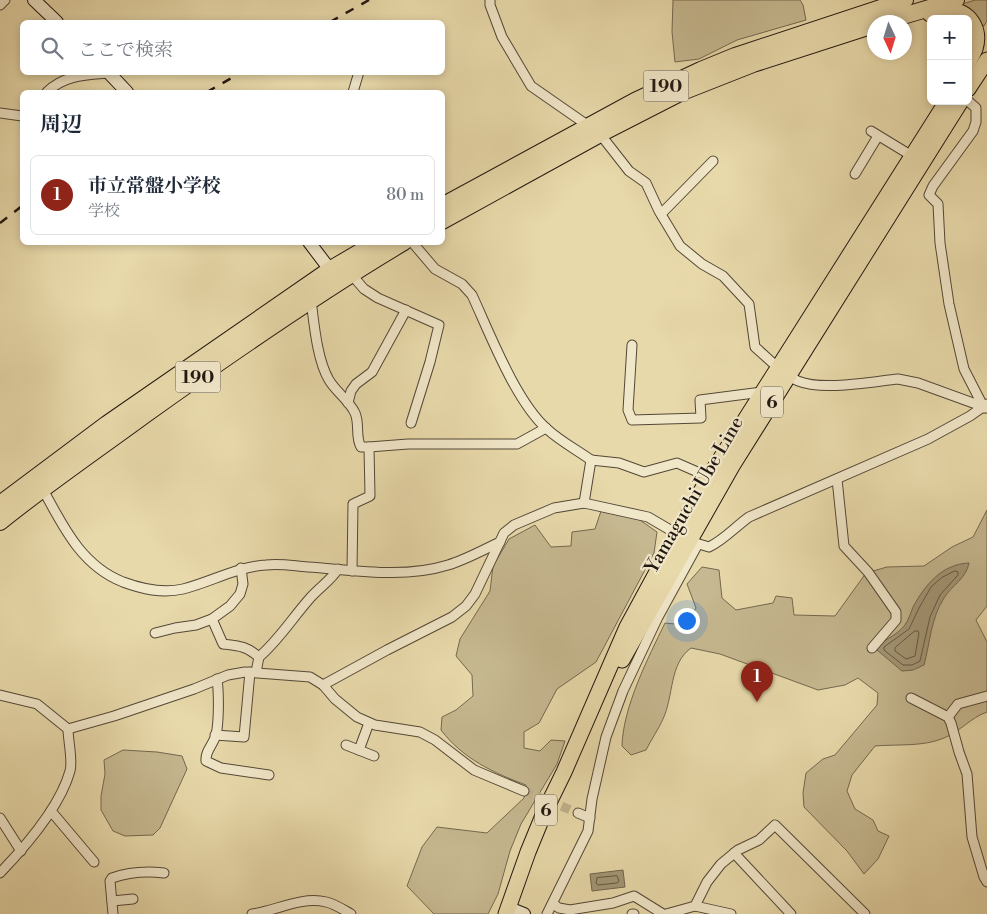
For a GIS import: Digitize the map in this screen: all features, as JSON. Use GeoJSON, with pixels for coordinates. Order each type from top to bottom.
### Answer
{"type":"FeatureCollection","features":[{"type":"Feature","properties":{"kind":"highway","name":"190"},"geometry":{"type":"LineString","coordinates":[[445,219],[594,130],[635,101],[735,56],[905,0]]}},
{"type":"Feature","properties":{"kind":"highway"},"geometry":{"type":"LineString","coordinates":[[906,15],[956,0]]}},
{"type":"Feature","properties":{"kind":"highway","name":"190"},"geometry":{"type":"LineString","coordinates":[[445,204],[594,130],[713,79],[789,52],[867,28]]}},
{"type":"Feature","properties":{"kind":"highway","name":"190"},"geometry":{"type":"LineString","coordinates":[[0,504],[39,482],[311,300],[374,245]]}},
{"type":"Feature","properties":{"kind":"highway","name":"190"},"geometry":{"type":"LineString","coordinates":[[0,522],[39,482],[107,424],[340,275],[398,245]]}},
{"type":"Feature","properties":{"kind":"main road"},"geometry":{"type":"LineString","coordinates":[[912,19],[942,11],[956,11],[968,16],[977,36],[975,48],[969,60]]}},
{"type":"Feature","properties":{"kind":"main road"},"geometry":{"type":"LineString","coordinates":[[972,62],[987,39]]}},
{"type":"Feature","properties":{"kind":"main road"},"geometry":{"type":"LineString","coordinates":[[972,83],[987,60]]}},
{"type":"Feature","properties":{"kind":"main road","name":"Yamaguchi Ube Line"},"geometry":{"type":"LineString","coordinates":[[507,911],[544,813],[627,627],[688,540],[732,466],[784,371],[944,105]]}},
{"type":"Feature","properties":{"kind":"main road","name":"Yamaguchi Ube Line"},"geometry":{"type":"LineString","coordinates":[[688,540],[709,477],[762,392],[784,371],[958,105]]}},
{"type":"Feature","properties":{"kind":"street"},"geometry":{"type":"LineString","coordinates":[[0,5],[5,0]]}},
{"type":"Feature","properties":{"kind":"street"},"geometry":{"type":"LineString","coordinates":[[34,0],[55,20]]}},
{"type":"Feature","properties":{"kind":"street"},"geometry":{"type":"LineString","coordinates":[[490,0],[490,5],[502,37],[531,86],[594,130],[629,172],[646,183],[661,214],[680,246],[702,264],[723,276],[750,304],[755,347],[784,371],[796,380],[816,385],[898,379],[918,383],[986,407]]}},
{"type":"Feature","properties":{"kind":"street"},"geometry":{"type":"LineString","coordinates":[[50,90],[60,82],[76,76],[87,75]]}},
{"type":"Feature","properties":{"kind":"street"},"geometry":{"type":"LineString","coordinates":[[110,75],[125,90]]}},
{"type":"Feature","properties":{"kind":"street"},"geometry":{"type":"LineString","coordinates":[[354,90],[358,75]]}},
{"type":"Feature","properties":{"kind":"street"},"geometry":{"type":"LineString","coordinates":[[972,104],[976,108],[976,122],[972,131],[933,186],[929,195],[938,204],[940,243],[949,304],[964,369],[986,407]]}},
{"type":"Feature","properties":{"kind":"street"},"geometry":{"type":"LineString","coordinates":[[0,113],[20,116]]}},
{"type":"Feature","properties":{"kind":"street"},"geometry":{"type":"LineString","coordinates":[[855,174],[874,134],[912,156]]}},
{"type":"Feature","properties":{"kind":"street"},"geometry":{"type":"LineString","coordinates":[[661,214],[713,161]]}},
{"type":"Feature","properties":{"kind":"street"},"geometry":{"type":"LineString","coordinates":[[312,245],[340,275],[378,298],[439,325],[430,362],[411,423]]}},
{"type":"Feature","properties":{"kind":"street"},"geometry":{"type":"LineString","coordinates":[[415,245],[435,269],[462,284],[472,295],[515,385],[546,428],[591,460],[619,463],[644,472],[677,463],[709,477]]}},
{"type":"Feature","properties":{"kind":"street"},"geometry":{"type":"LineString","coordinates":[[311,300],[318,347],[327,377],[356,414],[358,442],[361,447],[408,444],[517,444],[546,428]]}},
{"type":"Feature","properties":{"kind":"street"},"geometry":{"type":"LineString","coordinates":[[348,403],[351,391],[356,384],[372,372],[406,310]]}},
{"type":"Feature","properties":{"kind":"street"},"geometry":{"type":"LineString","coordinates":[[632,345],[628,410],[632,420],[701,418],[700,400],[762,392]]}},
{"type":"Feature","properties":{"kind":"street"},"geometry":{"type":"LineString","coordinates":[[322,684],[452,617],[466,606],[475,594],[504,533],[514,525],[554,508],[584,503],[648,517],[688,540],[709,547],[720,542],[737,525],[749,517],[928,439],[986,407]]}},
{"type":"Feature","properties":{"kind":"street"},"geometry":{"type":"LineString","coordinates":[[352,571],[353,504],[370,496],[369,447]]}},
{"type":"Feature","properties":{"kind":"street"},"geometry":{"type":"LineString","coordinates":[[584,503],[591,460]]}},
{"type":"Feature","properties":{"kind":"street"},"geometry":{"type":"LineString","coordinates":[[837,479],[844,546],[868,572],[896,612],[896,620],[872,648]]}},
{"type":"Feature","properties":{"kind":"street"},"geometry":{"type":"LineString","coordinates":[[39,482],[68,536],[94,565],[110,576],[152,590],[168,591],[183,589],[241,568],[268,564],[352,571],[396,573],[421,571],[448,565],[500,542]]}},
{"type":"Feature","properties":{"kind":"street"},"geometry":{"type":"LineString","coordinates":[[547,914],[588,831],[592,799],[606,737],[623,690],[658,617],[688,540]]}},
{"type":"Feature","properties":{"kind":"street"},"geometry":{"type":"LineString","coordinates":[[155,633],[175,628],[196,626],[212,619],[230,606],[240,594],[242,584],[241,568]]}},
{"type":"Feature","properties":{"kind":"street"},"geometry":{"type":"LineString","coordinates":[[216,736],[244,738],[253,672],[259,657],[269,649],[312,596],[338,569]]}},
{"type":"Feature","properties":{"kind":"street"},"geometry":{"type":"LineString","coordinates":[[212,619],[223,644],[250,649],[259,657]]}},
{"type":"Feature","properties":{"kind":"street"},"geometry":{"type":"LineString","coordinates":[[68,729],[123,713],[228,675],[253,672],[310,677],[322,684],[344,707],[369,723],[420,732],[435,740],[474,770],[524,792]]}},
{"type":"Feature","properties":{"kind":"street"},"geometry":{"type":"LineString","coordinates":[[217,680],[219,691],[216,736],[206,753],[206,761],[221,768],[269,775]]}},
{"type":"Feature","properties":{"kind":"street"},"geometry":{"type":"LineString","coordinates":[[0,695],[38,704],[68,729],[71,770],[51,811],[21,851],[0,873]]}},
{"type":"Feature","properties":{"kind":"street"},"geometry":{"type":"LineString","coordinates":[[948,717],[958,704],[987,696]]}},
{"type":"Feature","properties":{"kind":"street"},"geometry":{"type":"LineString","coordinates":[[912,698],[948,717],[951,723],[967,774],[972,837],[987,882]]}},
{"type":"Feature","properties":{"kind":"street"},"geometry":{"type":"LineString","coordinates":[[359,750],[369,723]]}},
{"type":"Feature","properties":{"kind":"street"},"geometry":{"type":"LineString","coordinates":[[346,745],[374,756]]}},
{"type":"Feature","properties":{"kind":"street"},"geometry":{"type":"LineString","coordinates":[[51,811],[94,862]]}},
{"type":"Feature","properties":{"kind":"street"},"geometry":{"type":"LineString","coordinates":[[578,813],[590,818]]}},
{"type":"Feature","properties":{"kind":"street"},"geometry":{"type":"LineString","coordinates":[[0,818],[21,851]]}},
{"type":"Feature","properties":{"kind":"street"},"geometry":{"type":"LineString","coordinates":[[695,906],[707,882],[721,864],[734,853],[760,840],[775,825],[865,914]]}},
{"type":"Feature","properties":{"kind":"street"},"geometry":{"type":"LineString","coordinates":[[734,853],[791,914]]}},
{"type":"Feature","properties":{"kind":"street"},"geometry":{"type":"LineString","coordinates":[[113,914],[110,881],[112,878],[124,874],[152,871],[164,872]]}},
{"type":"Feature","properties":{"kind":"street"},"geometry":{"type":"LineString","coordinates":[[553,904],[559,908],[570,910],[614,903],[634,896],[665,914],[695,906],[729,914]]}},
{"type":"Feature","properties":{"kind":"street"},"geometry":{"type":"LineString","coordinates":[[112,901],[133,900]]}},
{"type":"Feature","properties":{"kind":"street"},"geometry":{"type":"LineString","coordinates":[[252,914],[298,903],[316,901],[326,902],[351,914]]}},
{"type":"Feature","properties":{"kind":"street"},"geometry":{"type":"LineString","coordinates":[[507,911],[524,914]]}},
{"type":"Feature","properties":{"kind":"shaded area"},"geometry":{"type":"Polygon","coordinates":[[[673,0],[800,0],[806,20],[737,40],[699,59],[675,62],[672,32],[673,0]]]}},
{"type":"Feature","properties":{"kind":"shaded area"},"geometry":{"type":"Polygon","coordinates":[[[975,0],[987,0],[987,21],[984,26],[972,15],[959,5],[975,0]]]}},
{"type":"Feature","properties":{"kind":"shaded area"},"geometry":{"type":"Polygon","coordinates":[[[987,510],[987,606],[976,620],[987,642],[987,712],[956,732],[936,741],[919,744],[875,746],[852,775],[847,791],[855,809],[873,820],[878,831],[889,836],[878,859],[864,874],[847,851],[804,807],[803,793],[806,773],[823,759],[835,755],[877,705],[878,693],[858,678],[845,685],[818,690],[720,654],[691,648],[679,662],[675,671],[663,719],[646,750],[631,755],[622,746],[627,715],[644,667],[665,623],[685,625],[696,608],[687,584],[702,567],[719,570],[722,598],[736,610],[773,603],[776,596],[792,598],[794,615],[835,616],[866,573],[887,567],[924,566],[952,547],[973,537],[987,510]]]}},
{"type":"Feature","properties":{"kind":"shaded area"},"geometry":{"type":"Polygon","coordinates":[[[601,511],[640,520],[657,532],[654,553],[596,662],[557,689],[539,723],[524,732],[524,748],[540,751],[551,740],[565,741],[557,764],[521,824],[510,851],[498,894],[488,914],[434,914],[407,886],[422,847],[437,827],[487,833],[524,798],[526,785],[502,775],[469,757],[441,730],[442,717],[456,710],[473,696],[472,675],[456,656],[460,639],[490,591],[493,566],[509,539],[535,525],[551,547],[571,546],[572,532],[595,529],[601,511]]]}},
{"type":"Feature","properties":{"kind":"shaded area"},"geometry":{"type":"Polygon","coordinates":[[[123,750],[182,756],[187,769],[160,828],[153,835],[125,836],[113,831],[101,810],[101,796],[105,774],[104,760],[123,750]]]}},
{"type":"Feature","properties":{"kind":"water"},"geometry":{"type":"Polygon","coordinates":[[[969,563],[962,578],[947,593],[936,614],[924,665],[913,670],[902,671],[877,650],[877,645],[896,634],[905,625],[923,591],[935,577],[951,567],[969,563]]]}},
{"type":"Feature","properties":{"kind":"water"},"geometry":{"type":"Polygon","coordinates":[[[623,870],[625,887],[592,891],[590,874],[623,870]]]}},
{"type":"Feature","properties":{"kind":"tunnel"},"geometry":{"type":"LineString","coordinates":[[524,791],[578,813]]}},
{"type":"Feature","properties":{"kind":"railway"},"geometry":{"type":"LineString","coordinates":[[334,20],[369,0]]}},
{"type":"Feature","properties":{"kind":"railway"},"geometry":{"type":"LineString","coordinates":[[210,90],[237,75]]}},
{"type":"Feature","properties":{"kind":"railway"},"geometry":{"type":"LineString","coordinates":[[0,223],[20,208]]}},
{"type":"Feature","properties":{"kind":"place","name":"市立常盤小学校"},"geometry":{"type":"Point","coordinates":[757,702]}}]}
